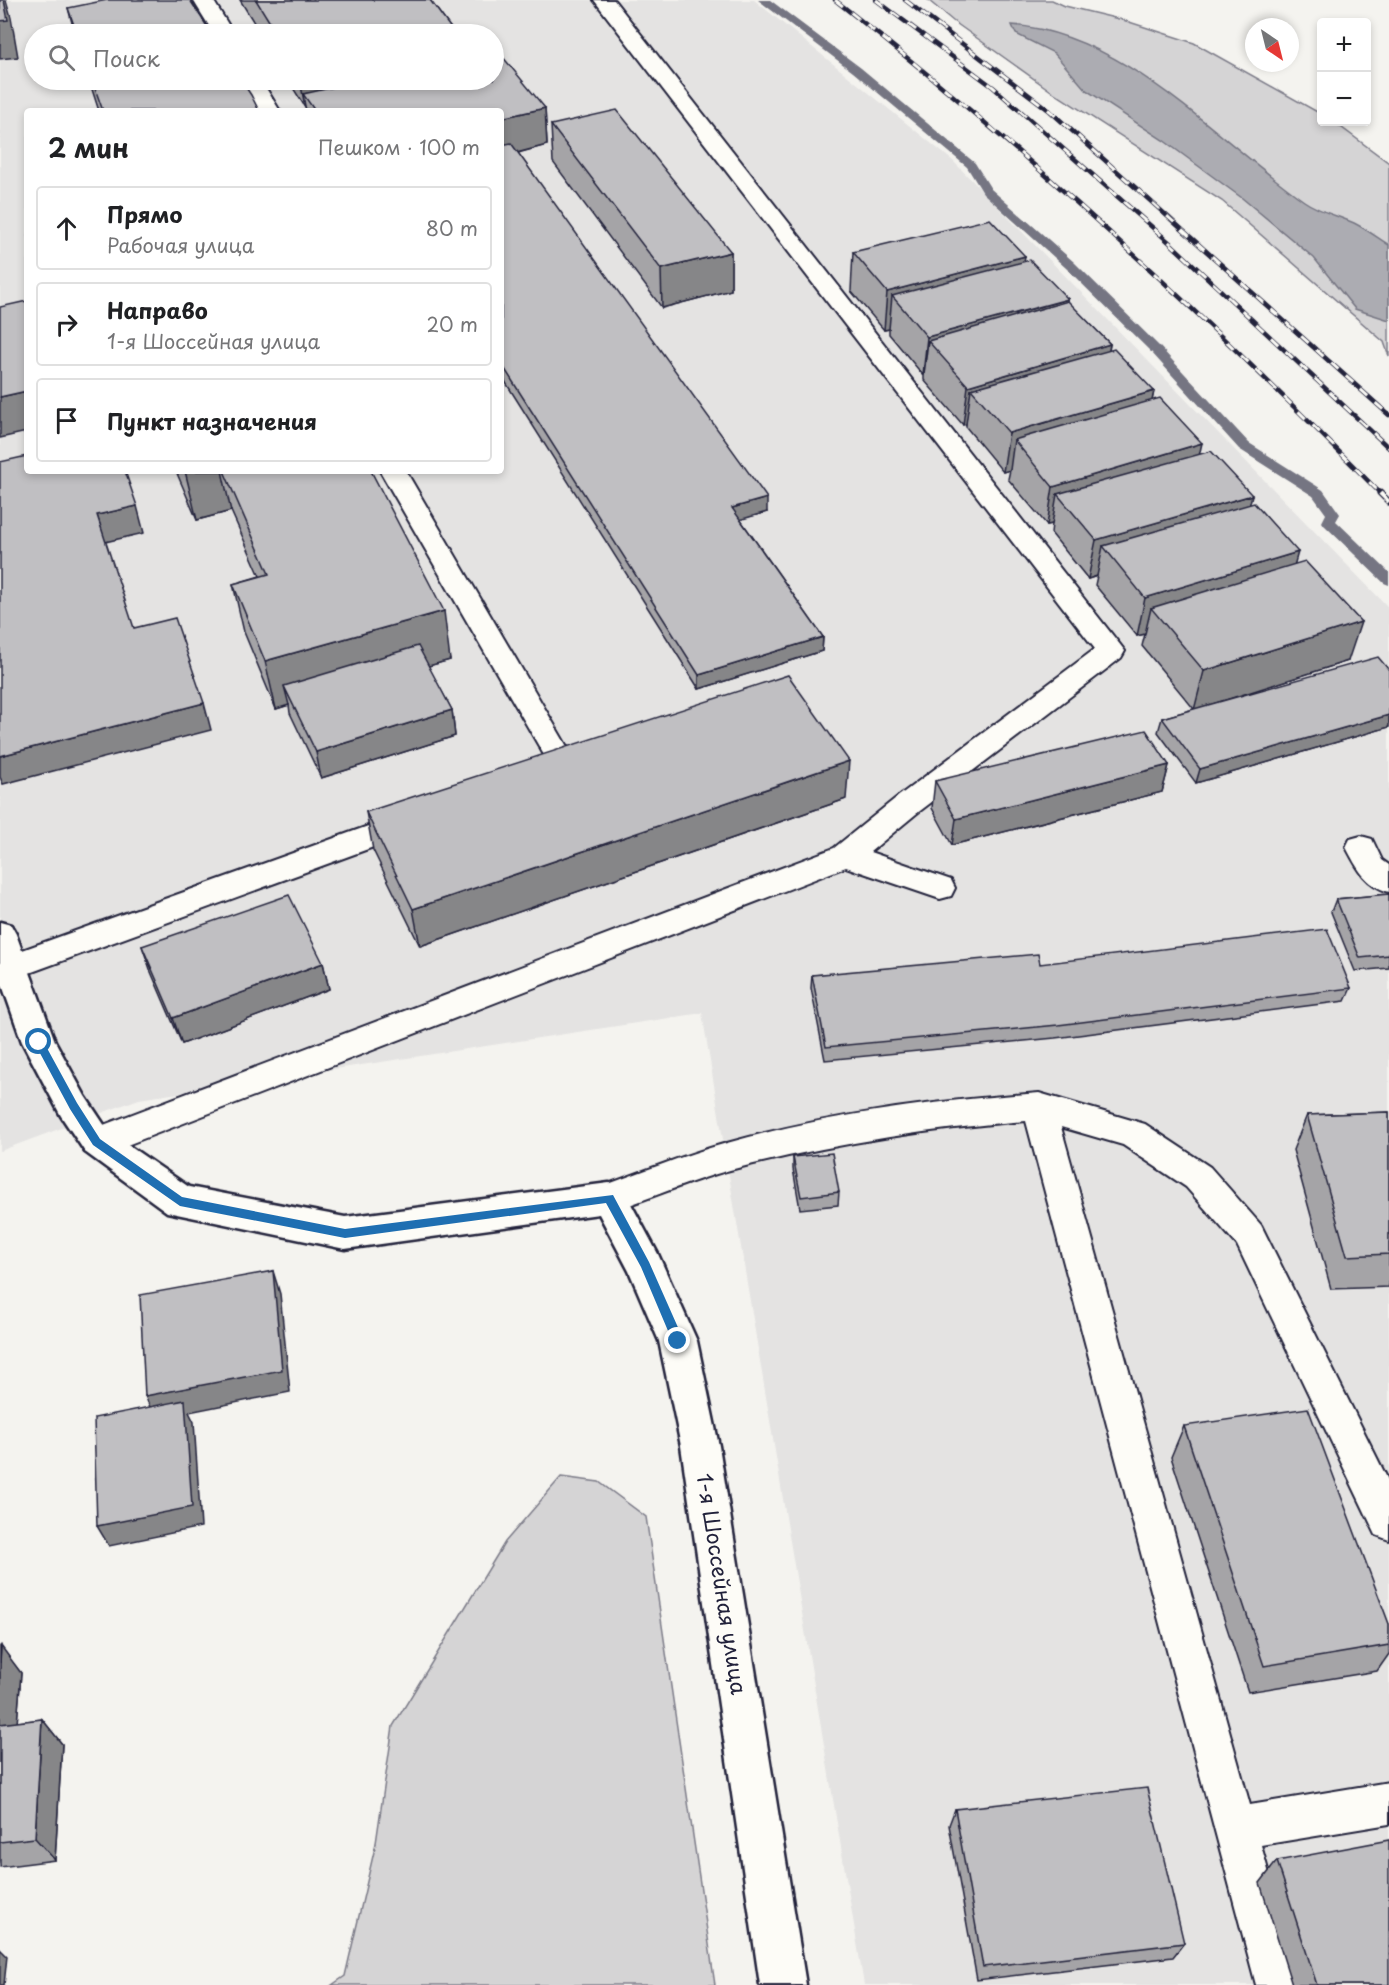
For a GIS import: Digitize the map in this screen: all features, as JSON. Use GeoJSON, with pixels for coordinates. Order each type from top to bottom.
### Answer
{"type":"FeatureCollection","features":[{"type":"Feature","properties":{"kind":"street"},"geometry":{"type":"LineString","coordinates":[[0,934],[10,967],[39,1042],[73,1106],[97,1142],[180,1201],[345,1233],[609,1198]]}},
{"type":"Feature","properties":{"kind":"street","name":"1-я Шоссейная улица"},"geometry":{"type":"LineString","coordinates":[[609,1198],[645,1265],[678,1341],[700,1446],[783,1985]]}},
{"type":"Feature","properties":{"kind":"lane"},"geometry":{"type":"LineString","coordinates":[[203,0],[218,24]]}},
{"type":"Feature","properties":{"kind":"lane"},"geometry":{"type":"LineString","coordinates":[[97,1142],[845,856],[906,806],[1111,651],[604,0]]}},
{"type":"Feature","properties":{"kind":"lane"},"geometry":{"type":"LineString","coordinates":[[257,90],[268,108]]}},
{"type":"Feature","properties":{"kind":"lane"},"geometry":{"type":"LineString","coordinates":[[395,474],[565,767],[520,783]]}},
{"type":"Feature","properties":{"kind":"lane"},"geometry":{"type":"LineString","coordinates":[[10,967],[431,815]]}},
{"type":"Feature","properties":{"kind":"lane"},"geometry":{"type":"LineString","coordinates":[[1361,847],[1371,867],[1389,881]]}},
{"type":"Feature","properties":{"kind":"lane"},"geometry":{"type":"LineString","coordinates":[[845,856],[940,888]]}},
{"type":"Feature","properties":{"kind":"lane"},"geometry":{"type":"LineString","coordinates":[[1039,1107],[1278,1985]]}},
{"type":"Feature","properties":{"kind":"lane"},"geometry":{"type":"LineString","coordinates":[[609,1198],[727,1157],[820,1136],[956,1113],[1039,1107],[1132,1134],[1198,1177],[1249,1235],[1389,1522]]}},
{"type":"Feature","properties":{"kind":"lane"},"geometry":{"type":"LineString","coordinates":[[1235,1828],[1389,1803]]}},
{"type":"Feature","properties":{"kind":"shaded area"},"geometry":{"type":"Polygon","coordinates":[[[0,0],[754,0],[953,161],[1389,608],[1389,1985],[864,1985],[702,1013],[139,1099],[0,1151],[0,0]]]}},
{"type":"Feature","properties":{"kind":"shaded area"},"geometry":{"type":"Polygon","coordinates":[[[928,0],[1052,0],[1065,6],[1123,20],[1194,43],[1317,112],[1317,126],[1339,126],[1389,163],[1389,356],[1384,342],[1222,201],[1051,91],[953,21],[928,0]]]}},
{"type":"Feature","properties":{"kind":"shaded area"},"geometry":{"type":"Polygon","coordinates":[[[1012,25],[1053,33],[1093,48],[1131,68],[1203,120],[1304,201],[1322,211],[1354,223],[1389,245],[1389,320],[1355,309],[1314,258],[1242,198],[1163,140],[1086,90],[1054,53],[1016,34],[1012,25]]]}},
{"type":"Feature","properties":{"kind":"shaded area"},"geometry":{"type":"Polygon","coordinates":[[[561,1477],[599,1482],[646,1517],[715,1985],[332,1985],[345,1976],[376,1843],[393,1726],[505,1542],[561,1477]]]}},
{"type":"Feature","properties":{"kind":"building"},"geometry":{"type":"Polygon","coordinates":[[[0,0],[4,0],[8,20],[0,21],[0,0]]]}},
{"type":"Feature","properties":{"kind":"building"},"geometry":{"type":"Polygon","coordinates":[[[107,0],[190,0],[206,24],[74,24],[68,8],[107,0]]]}},
{"type":"Feature","properties":{"kind":"building"},"geometry":{"type":"Polygon","coordinates":[[[256,0],[430,0],[448,24],[271,24],[256,0]]]}},
{"type":"Feature","properties":{"kind":"building"},"geometry":{"type":"Polygon","coordinates":[[[504,58],[545,108],[504,117],[504,108],[313,108],[303,94],[321,90],[504,90],[504,58]]]}},
{"type":"Feature","properties":{"kind":"building"},"geometry":{"type":"Polygon","coordinates":[[[96,90],[248,90],[258,108],[102,108],[96,90]]]}},
{"type":"Feature","properties":{"kind":"building"},"geometry":{"type":"Polygon","coordinates":[[[617,110],[731,252],[661,269],[551,125],[617,110]]]}},
{"type":"Feature","properties":{"kind":"building"},"geometry":{"type":"Polygon","coordinates":[[[511,143],[767,498],[732,508],[823,637],[699,675],[504,368],[504,144],[511,143]]]}},
{"type":"Feature","properties":{"kind":"building"},"geometry":{"type":"Polygon","coordinates":[[[990,219],[1025,256],[887,292],[853,252],[990,219]]]}},
{"type":"Feature","properties":{"kind":"building"},"geometry":{"type":"Polygon","coordinates":[[[1030,260],[1068,299],[927,337],[892,296],[1030,260]]]}},
{"type":"Feature","properties":{"kind":"building"},"geometry":{"type":"Polygon","coordinates":[[[1068,301],[1110,344],[968,386],[928,341],[1068,301]]]}},
{"type":"Feature","properties":{"kind":"building"},"geometry":{"type":"Polygon","coordinates":[[[24,302],[24,392],[0,397],[0,307],[24,302]]]}},
{"type":"Feature","properties":{"kind":"building"},"geometry":{"type":"Polygon","coordinates":[[[1114,349],[1154,391],[1009,433],[971,389],[1114,349]]]}},
{"type":"Feature","properties":{"kind":"building"},"geometry":{"type":"Polygon","coordinates":[[[1160,398],[1202,443],[1053,487],[1014,440],[1160,398]]]}},
{"type":"Feature","properties":{"kind":"building"},"geometry":{"type":"Polygon","coordinates":[[[1211,451],[1252,495],[1096,540],[1057,494],[1211,451]]]}},
{"type":"Feature","properties":{"kind":"building"},"geometry":{"type":"Polygon","coordinates":[[[24,457],[24,474],[126,474],[137,506],[97,515],[134,628],[175,618],[204,703],[0,756],[0,462],[24,457]]]}},
{"type":"Feature","properties":{"kind":"building"},"geometry":{"type":"Polygon","coordinates":[[[225,474],[373,474],[444,611],[265,661],[233,584],[269,574],[225,474]]]}},
{"type":"Feature","properties":{"kind":"building"},"geometry":{"type":"Polygon","coordinates":[[[1254,503],[1298,552],[1145,598],[1103,546],[1254,503]]]}},
{"type":"Feature","properties":{"kind":"building"},"geometry":{"type":"Polygon","coordinates":[[[1305,561],[1361,622],[1204,671],[1151,608],[1305,561]]]}},
{"type":"Feature","properties":{"kind":"building"},"geometry":{"type":"Polygon","coordinates":[[[418,646],[452,710],[316,752],[284,686],[418,646]]]}},
{"type":"Feature","properties":{"kind":"building"},"geometry":{"type":"Polygon","coordinates":[[[1378,657],[1389,670],[1389,715],[1200,769],[1162,718],[1378,657]]]}},
{"type":"Feature","properties":{"kind":"building"},"geometry":{"type":"Polygon","coordinates":[[[788,675],[849,761],[413,909],[366,812],[788,675]]]}},
{"type":"Feature","properties":{"kind":"building"},"geometry":{"type":"Polygon","coordinates":[[[1146,730],[1169,765],[956,819],[935,781],[1146,730]]]}},
{"type":"Feature","properties":{"kind":"building"},"geometry":{"type":"Polygon","coordinates":[[[1389,894],[1389,955],[1360,958],[1336,899],[1389,894]]]}},
{"type":"Feature","properties":{"kind":"building"},"geometry":{"type":"Polygon","coordinates":[[[289,895],[323,963],[173,1018],[142,946],[289,895]]]}},
{"type":"Feature","properties":{"kind":"building"},"geometry":{"type":"Polygon","coordinates":[[[1327,929],[1351,988],[1058,1025],[826,1047],[812,975],[1038,954],[1040,964],[1327,929]]]}},
{"type":"Feature","properties":{"kind":"building"},"geometry":{"type":"Polygon","coordinates":[[[1389,1112],[1389,1254],[1347,1256],[1307,1115],[1389,1112]]]}},
{"type":"Feature","properties":{"kind":"building"},"geometry":{"type":"Polygon","coordinates":[[[832,1153],[839,1192],[801,1197],[793,1157],[832,1153]]]}},
{"type":"Feature","properties":{"kind":"building"},"geometry":{"type":"Polygon","coordinates":[[[273,1271],[282,1370],[145,1396],[140,1295],[273,1271]]]}},
{"type":"Feature","properties":{"kind":"building"},"geometry":{"type":"Polygon","coordinates":[[[185,1400],[192,1507],[97,1526],[94,1418],[185,1400]]]}},
{"type":"Feature","properties":{"kind":"building"},"geometry":{"type":"Polygon","coordinates":[[[1308,1408],[1389,1624],[1389,1645],[1264,1666],[1184,1426],[1308,1408]]]}},
{"type":"Feature","properties":{"kind":"building"},"geometry":{"type":"Polygon","coordinates":[[[42,1719],[35,1838],[0,1842],[0,1724],[42,1719]]]}},
{"type":"Feature","properties":{"kind":"building"},"geometry":{"type":"Polygon","coordinates":[[[1147,1788],[1184,1943],[983,1967],[955,1809],[1147,1788]]]}},
{"type":"Feature","properties":{"kind":"building"},"geometry":{"type":"Polygon","coordinates":[[[1389,1840],[1389,1985],[1317,1985],[1277,1861],[1389,1840]]]}},
{"type":"Feature","properties":{"kind":"waterway"},"geometry":{"type":"LineString","coordinates":[[763,0],[857,70],[971,165],[987,191],[1070,265],[1155,349],[1244,446],[1318,493],[1333,514],[1329,522],[1389,580]]}},
{"type":"Feature","properties":{"kind":"railway"},"geometry":{"type":"LineString","coordinates":[[835,0],[978,116],[1116,238],[1251,365],[1389,502]]}},
{"type":"Feature","properties":{"kind":"railway"},"geometry":{"type":"LineString","coordinates":[[876,0],[993,87],[1169,242],[1389,448]]}},
{"type":"Feature","properties":{"kind":"railway"},"geometry":{"type":"LineString","coordinates":[[905,0],[1050,111],[1389,415]]}},
{"type":"Feature","properties":{"kind":"route"},"geometry":{"type":"LineString","coordinates":[[39,1042],[73,1106],[97,1142],[180,1201],[345,1233],[609,1198],[645,1265],[678,1341]]}}]}
